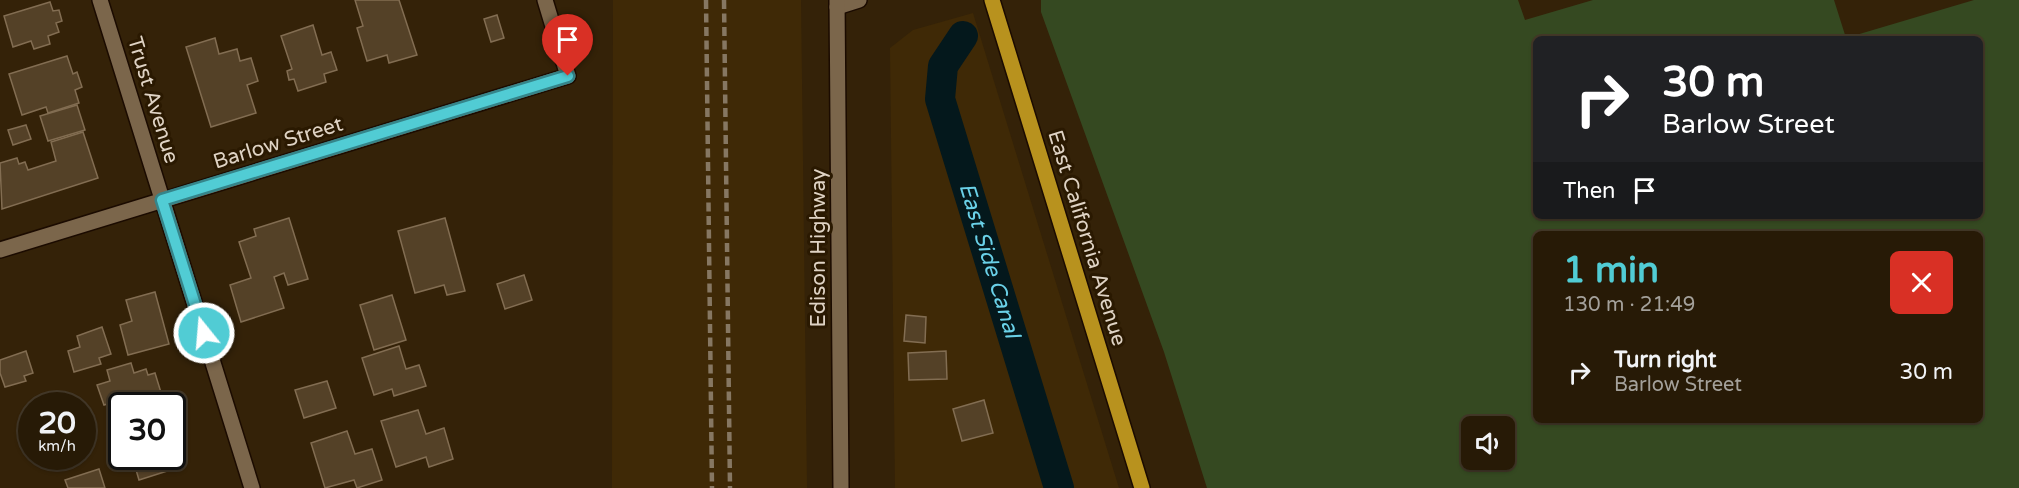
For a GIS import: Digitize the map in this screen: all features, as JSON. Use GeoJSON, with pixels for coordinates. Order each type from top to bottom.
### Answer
{"type":"FeatureCollection","features":[{"type":"Feature","properties":{"kind":"main road","name":"East California Avenue"},"geometry":{"type":"LineString","coordinates":[[992,0],[1142,488]]}},
{"type":"Feature","properties":{"kind":"street","name":"Trust Avenue"},"geometry":{"type":"LineString","coordinates":[[100,0],[252,488]]}},
{"type":"Feature","properties":{"kind":"street","name":"Barlow Street"},"geometry":{"type":"LineString","coordinates":[[0,250],[568,76],[545,0]]}},
{"type":"Feature","properties":{"kind":"street"},"geometry":{"type":"LineString","coordinates":[[838,2],[859,0]]}},
{"type":"Feature","properties":{"kind":"street","name":"Edison Highway"},"geometry":{"type":"LineString","coordinates":[[838,2],[841,488]]}},
{"type":"Feature","properties":{"kind":"shaded area"},"geometry":{"type":"Polygon","coordinates":[[[613,0],[801,0],[807,488],[612,488],[613,0]]]}},
{"type":"Feature","properties":{"kind":"shaded area"},"geometry":{"type":"Polygon","coordinates":[[[973,13],[1119,488],[895,488],[890,48],[913,30],[973,13]]]}},
{"type":"Feature","properties":{"kind":"green space"},"geometry":{"type":"Polygon","coordinates":[[[1041,0],[1518,0],[1525,20],[1593,0],[1834,0],[1845,36],[1533,36],[1533,219],[1983,219],[1983,36],[1853,36],[1974,0],[2019,0],[2019,488],[1207,488],[1164,352],[1041,12],[1041,0]]]}},
{"type":"Feature","properties":{"kind":"building"},"geometry":{"type":"Polygon","coordinates":[[[355,0],[399,0],[417,55],[389,63],[387,55],[367,61],[357,28],[363,26],[355,0]]]}},
{"type":"Feature","properties":{"kind":"building"},"geometry":{"type":"Polygon","coordinates":[[[50,2],[53,11],[59,10],[62,21],[56,23],[59,32],[48,36],[50,44],[34,49],[31,41],[13,47],[4,16],[50,2]]]}},
{"type":"Feature","properties":{"kind":"building"},"geometry":{"type":"Polygon","coordinates":[[[497,15],[504,38],[491,42],[484,19],[497,15]]]}},
{"type":"Feature","properties":{"kind":"building"},"geometry":{"type":"Polygon","coordinates":[[[313,25],[322,55],[331,52],[337,70],[324,74],[326,82],[298,91],[294,79],[289,80],[287,71],[292,69],[281,36],[313,25]]]}},
{"type":"Feature","properties":{"kind":"building"},"geometry":{"type":"Polygon","coordinates":[[[215,38],[219,54],[237,49],[240,61],[251,58],[258,81],[247,85],[256,113],[211,127],[186,47],[215,38]]]}},
{"type":"Feature","properties":{"kind":"building"},"geometry":{"type":"Polygon","coordinates":[[[67,56],[73,74],[77,72],[82,87],[75,90],[79,103],[48,113],[46,107],[22,115],[9,74],[67,56]]]}},
{"type":"Feature","properties":{"kind":"building"},"geometry":{"type":"Polygon","coordinates":[[[77,105],[85,130],[48,141],[40,116],[77,105]]]}},
{"type":"Feature","properties":{"kind":"building"},"geometry":{"type":"Polygon","coordinates":[[[26,125],[31,139],[13,145],[8,130],[26,125]]]}},
{"type":"Feature","properties":{"kind":"building"},"geometry":{"type":"Polygon","coordinates":[[[83,132],[98,178],[2,209],[0,163],[17,158],[19,164],[25,162],[28,170],[56,161],[51,142],[83,132]]]}},
{"type":"Feature","properties":{"kind":"building"},"geometry":{"type":"Polygon","coordinates":[[[289,218],[308,279],[288,285],[284,273],[274,277],[284,308],[241,322],[230,285],[251,278],[239,242],[256,236],[254,229],[289,218]]]}},
{"type":"Feature","properties":{"kind":"building"},"geometry":{"type":"Polygon","coordinates":[[[445,218],[465,291],[447,295],[444,285],[415,293],[398,231],[445,218]]]}},
{"type":"Feature","properties":{"kind":"building"},"geometry":{"type":"Polygon","coordinates":[[[524,275],[532,300],[505,309],[497,284],[524,275]]]}},
{"type":"Feature","properties":{"kind":"building"},"geometry":{"type":"Polygon","coordinates":[[[155,292],[169,344],[128,355],[120,325],[132,321],[126,300],[155,292]]]}},
{"type":"Feature","properties":{"kind":"building"},"geometry":{"type":"Polygon","coordinates":[[[392,295],[406,340],[374,350],[360,305],[392,295]]]}},
{"type":"Feature","properties":{"kind":"building"},"geometry":{"type":"Polygon","coordinates":[[[906,315],[926,317],[925,343],[904,341],[906,315]]]}},
{"type":"Feature","properties":{"kind":"building"},"geometry":{"type":"Polygon","coordinates":[[[102,327],[111,354],[99,358],[101,364],[74,372],[68,351],[80,347],[77,336],[102,327]]]}},
{"type":"Feature","properties":{"kind":"building"},"geometry":{"type":"Polygon","coordinates":[[[399,346],[406,369],[419,365],[426,386],[394,396],[392,389],[374,395],[362,358],[399,346]]]}},
{"type":"Feature","properties":{"kind":"building"},"geometry":{"type":"Polygon","coordinates":[[[26,351],[33,373],[24,376],[26,381],[5,387],[0,373],[0,360],[26,351]]]}},
{"type":"Feature","properties":{"kind":"building"},"geometry":{"type":"Polygon","coordinates":[[[946,351],[947,379],[909,380],[908,353],[946,351]]]}},
{"type":"Feature","properties":{"kind":"building"},"geometry":{"type":"Polygon","coordinates":[[[131,363],[134,373],[146,369],[148,375],[155,373],[161,392],[108,392],[108,404],[104,405],[97,385],[110,381],[107,370],[131,363]]]}},
{"type":"Feature","properties":{"kind":"building"},"geometry":{"type":"Polygon","coordinates":[[[327,381],[336,408],[304,418],[295,390],[327,381]]]}},
{"type":"Feature","properties":{"kind":"building"},"geometry":{"type":"Polygon","coordinates":[[[984,400],[993,433],[962,441],[953,409],[984,400]]]}},
{"type":"Feature","properties":{"kind":"building"},"geometry":{"type":"Polygon","coordinates":[[[418,410],[426,434],[444,428],[453,459],[429,467],[426,457],[396,467],[381,421],[418,410]]]}},
{"type":"Feature","properties":{"kind":"building"},"geometry":{"type":"Polygon","coordinates":[[[347,431],[355,454],[372,449],[382,480],[357,488],[354,480],[325,488],[311,443],[347,431]]]}},
{"type":"Feature","properties":{"kind":"building"},"geometry":{"type":"Polygon","coordinates":[[[99,469],[105,488],[68,488],[65,480],[99,469]]]}},
{"type":"Feature","properties":{"kind":"building"},"geometry":{"type":"Polygon","coordinates":[[[136,470],[170,470],[139,480],[136,470]]]}},
{"type":"Feature","properties":{"kind":"waterway","name":"East Side Canal"},"geometry":{"type":"LineString","coordinates":[[963,36],[943,66],[940,99],[1059,488]]}},
{"type":"Feature","properties":{"kind":"railway"},"geometry":{"type":"LineString","coordinates":[[706,0],[712,488]]}},
{"type":"Feature","properties":{"kind":"railway"},"geometry":{"type":"LineString","coordinates":[[724,0],[730,488]]}},
{"type":"Feature","properties":{"kind":"route"},"geometry":{"type":"LineString","coordinates":[[204,333],[162,200],[568,76]]}}]}
